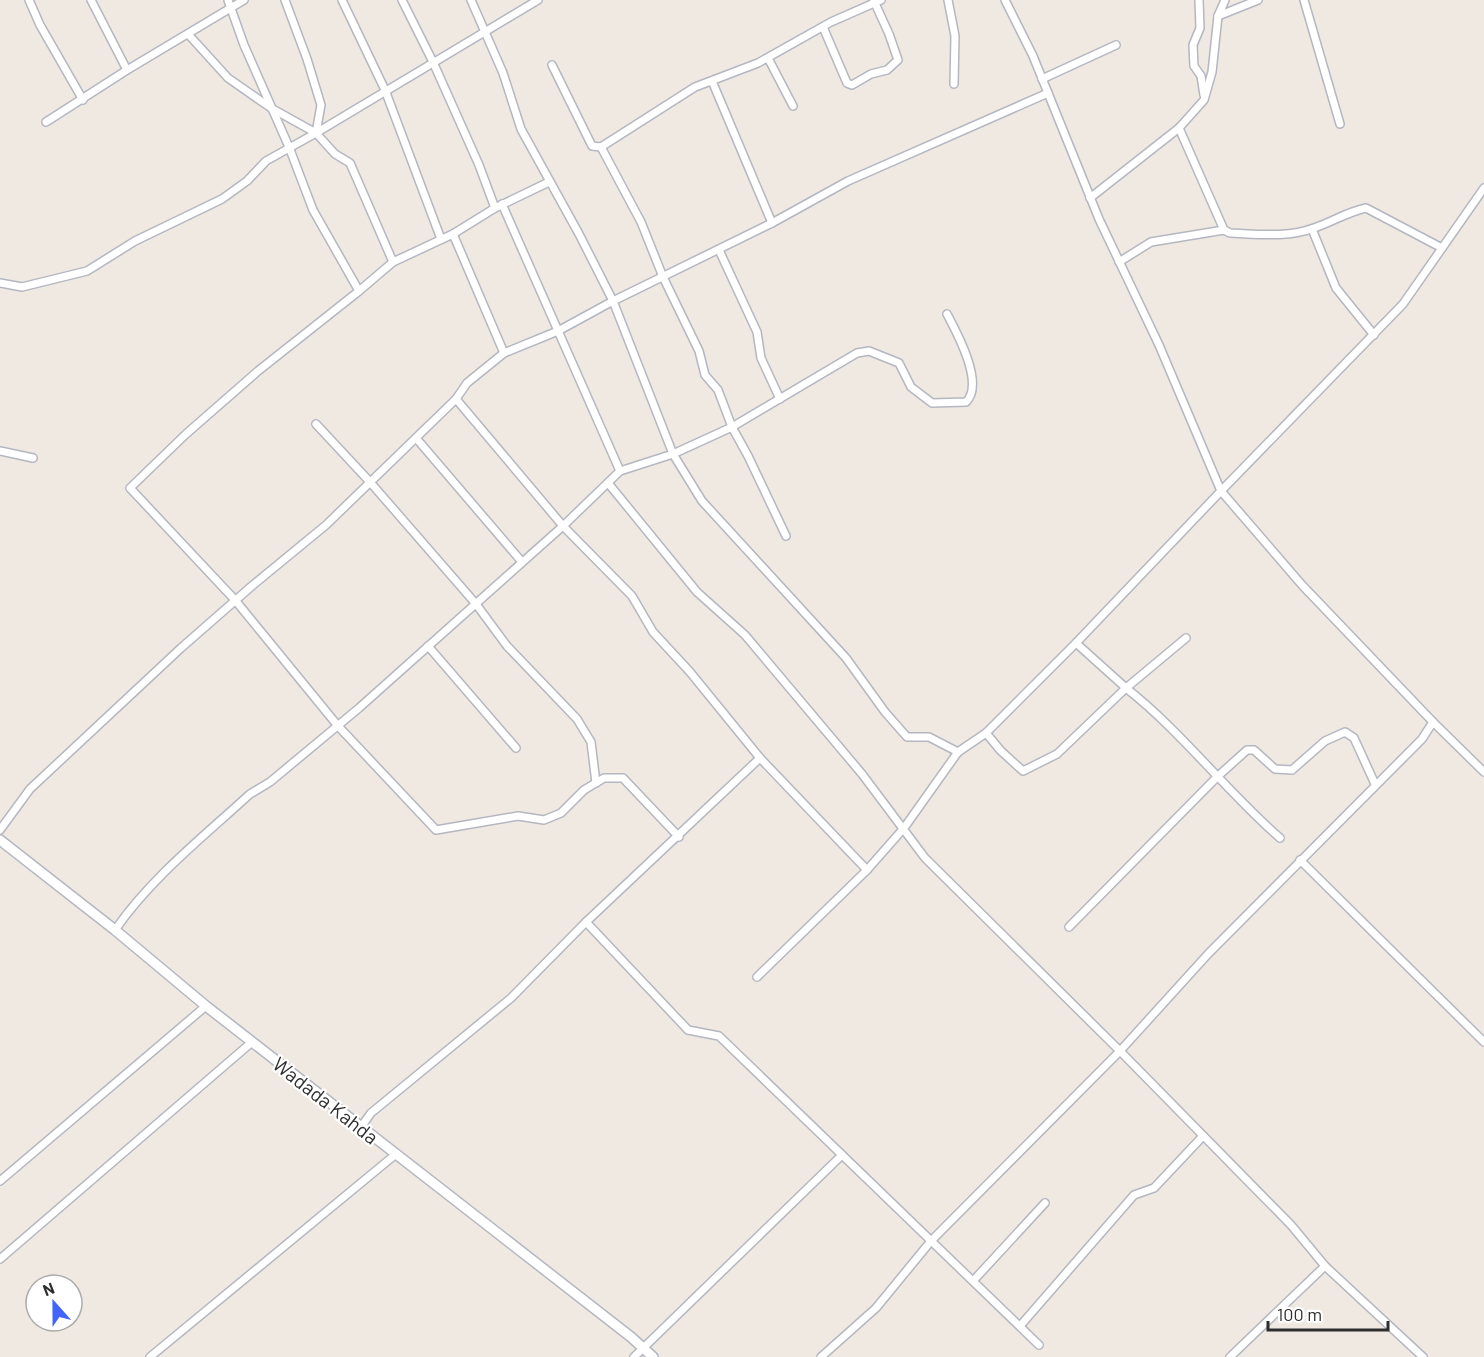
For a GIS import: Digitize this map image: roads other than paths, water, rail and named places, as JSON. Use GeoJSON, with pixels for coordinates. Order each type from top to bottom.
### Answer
{"type":"FeatureCollection","features":[{"type":"Feature","properties":{"kind":"main road","name":"Wadada Kahda"},"geometry":{"type":"LineString","coordinates":[[0,840],[115,930],[206,1006],[653,1357]]}},
{"type":"Feature","properties":{"kind":"street"},"geometry":{"type":"LineString","coordinates":[[29,0],[40,25],[83,100]]}},
{"type":"Feature","properties":{"kind":"street"},"geometry":{"type":"LineString","coordinates":[[91,0],[127,70]]}},
{"type":"Feature","properties":{"kind":"street"},"geometry":{"type":"LineString","coordinates":[[228,0],[244,45],[290,147],[313,210],[359,291]]}},
{"type":"Feature","properties":{"kind":"street"},"geometry":{"type":"LineString","coordinates":[[46,122],[244,0]]}},
{"type":"Feature","properties":{"kind":"street"},"geometry":{"type":"LineString","coordinates":[[285,0],[321,105],[316,133]]}},
{"type":"Feature","properties":{"kind":"street"},"geometry":{"type":"LineString","coordinates":[[342,0],[385,90],[441,239]]}},
{"type":"Feature","properties":{"kind":"street"},"geometry":{"type":"LineString","coordinates":[[402,0],[558,331],[620,471]]}},
{"type":"Feature","properties":{"kind":"street"},"geometry":{"type":"LineString","coordinates":[[471,0],[503,73],[521,129],[613,301],[673,454],[702,501],[846,658],[885,712],[907,737],[929,736],[958,752]]}},
{"type":"Feature","properties":{"kind":"street"},"geometry":{"type":"LineString","coordinates":[[0,283],[21,287],[87,271],[135,242],[222,199],[247,181],[266,161],[538,0]]}},
{"type":"Feature","properties":{"kind":"street"},"geometry":{"type":"LineString","coordinates":[[948,0],[955,36],[954,84]]}},
{"type":"Feature","properties":{"kind":"street"},"geometry":{"type":"LineString","coordinates":[[1005,0],[1033,56],[1090,198],[1159,345],[1221,491],[1302,585],[1484,772]]}},
{"type":"Feature","properties":{"kind":"street"},"geometry":{"type":"LineString","coordinates":[[1199,0],[1200,28],[1193,45],[1194,66],[1202,76],[1204,100]]}},
{"type":"Feature","properties":{"kind":"street"},"geometry":{"type":"LineString","coordinates":[[1090,198],[1179,128],[1204,100],[1212,72],[1218,16],[1225,0]]}},
{"type":"Feature","properties":{"kind":"street"},"geometry":{"type":"LineString","coordinates":[[1218,16],[1258,0]]}},
{"type":"Feature","properties":{"kind":"street"},"geometry":{"type":"LineString","coordinates":[[1304,0],[1340,124]]}},
{"type":"Feature","properties":{"kind":"street"},"geometry":{"type":"LineString","coordinates":[[552,65],[592,146],[601,147],[695,87],[768,58],[822,27],[877,1],[898,60],[887,70],[871,74],[852,85],[847,83],[822,27]]}},
{"type":"Feature","properties":{"kind":"street"},"geometry":{"type":"LineString","coordinates":[[188,34],[228,78],[271,108],[316,133],[335,154],[350,163],[393,262]]}},
{"type":"Feature","properties":{"kind":"street"},"geometry":{"type":"LineString","coordinates":[[1042,80],[1116,45]]}},
{"type":"Feature","properties":{"kind":"street"},"geometry":{"type":"LineString","coordinates":[[768,58],[793,106]]}},
{"type":"Feature","properties":{"kind":"street"},"geometry":{"type":"LineString","coordinates":[[712,81],[772,223]]}},
{"type":"Feature","properties":{"kind":"street"},"geometry":{"type":"LineString","coordinates":[[0,830],[30,789],[181,648],[326,525],[456,399],[467,383],[504,353],[558,331],[613,301],[772,223],[848,181],[1048,93]]}},
{"type":"Feature","properties":{"kind":"street"},"geometry":{"type":"LineString","coordinates":[[1179,128],[1224,230]]}},
{"type":"Feature","properties":{"kind":"street"},"geometry":{"type":"LineString","coordinates":[[601,147],[641,222],[663,277],[699,351],[705,375],[718,390],[732,427],[786,536]]}},
{"type":"Feature","properties":{"kind":"street"},"geometry":{"type":"LineString","coordinates":[[549,182],[498,206],[453,234],[393,262],[258,371],[186,434],[130,488],[235,600],[338,726],[436,830],[518,816],[544,820],[561,813],[584,789],[603,778],[623,778],[679,837]]}},
{"type":"Feature","properties":{"kind":"street"},"geometry":{"type":"LineString","coordinates":[[757,977],[867,870],[904,828],[958,752],[986,734],[1403,304],[1484,188]]}},
{"type":"Feature","properties":{"kind":"street"},"geometry":{"type":"LineString","coordinates":[[1119,262],[1151,242],[1224,230],[1230,233],[1284,234],[1312,229],[1354,210],[1366,208],[1442,248]]}},
{"type":"Feature","properties":{"kind":"street"},"geometry":{"type":"LineString","coordinates":[[1312,229],[1336,288],[1374,335]]}},
{"type":"Feature","properties":{"kind":"street"},"geometry":{"type":"LineString","coordinates":[[453,234],[504,353]]}},
{"type":"Feature","properties":{"kind":"street"},"geometry":{"type":"LineString","coordinates":[[719,250],[757,332],[761,358],[780,399]]}},
{"type":"Feature","properties":{"kind":"street"},"geometry":{"type":"LineString","coordinates":[[115,930],[129,909],[147,890],[250,794],[270,782],[338,726],[563,526],[620,471],[673,454],[732,427],[857,353],[869,351],[899,363],[911,387],[932,402],[966,402],[972,397],[973,389],[966,352],[947,314]]}},
{"type":"Feature","properties":{"kind":"street"},"geometry":{"type":"LineString","coordinates":[[456,399],[563,526],[632,596],[653,632],[690,672],[760,758],[867,870]]}},
{"type":"Feature","properties":{"kind":"street"},"geometry":{"type":"LineString","coordinates":[[316,424],[370,482],[476,604],[507,646],[577,719],[591,742],[596,783]]}},
{"type":"Feature","properties":{"kind":"street"},"geometry":{"type":"LineString","coordinates":[[416,438],[522,562]]}},
{"type":"Feature","properties":{"kind":"street"},"geometry":{"type":"LineString","coordinates":[[0,451],[33,458]]}},
{"type":"Feature","properties":{"kind":"street"},"geometry":{"type":"LineString","coordinates":[[608,483],[697,592],[745,635],[862,774],[925,858],[1291,1225],[1325,1266],[1423,1357]]}},
{"type":"Feature","properties":{"kind":"street"},"geometry":{"type":"LineString","coordinates":[[986,734],[1023,771],[1057,753],[1126,688],[1186,638]]}},
{"type":"Feature","properties":{"kind":"street"},"geometry":{"type":"LineString","coordinates":[[1076,643],[1126,688],[1280,838]]}},
{"type":"Feature","properties":{"kind":"street"},"geometry":{"type":"LineString","coordinates":[[428,646],[516,748]]}},
{"type":"Feature","properties":{"kind":"street"},"geometry":{"type":"LineString","coordinates":[[821,1357],[876,1308],[932,1241],[1120,1051],[1208,954],[1422,739],[1433,722]]}},
{"type":"Feature","properties":{"kind":"street"},"geometry":{"type":"LineString","coordinates":[[1069,927],[1217,777],[1247,750],[1254,750],[1275,769],[1292,770],[1325,741],[1345,732],[1354,738],[1375,784]]}},
{"type":"Feature","properties":{"kind":"street"},"geometry":{"type":"LineString","coordinates":[[361,1127],[371,1113],[511,998],[586,922],[679,837],[760,758]]}},
{"type":"Feature","properties":{"kind":"street"},"geometry":{"type":"LineString","coordinates":[[1300,860],[1484,1042]]}},
{"type":"Feature","properties":{"kind":"street"},"geometry":{"type":"LineString","coordinates":[[586,922],[688,1030],[719,1036],[1040,1345]]}},
{"type":"Feature","properties":{"kind":"street"},"geometry":{"type":"LineString","coordinates":[[0,1181],[206,1006]]}},
{"type":"Feature","properties":{"kind":"street"},"geometry":{"type":"LineString","coordinates":[[0,1259],[252,1042]]}},
{"type":"Feature","properties":{"kind":"street"},"geometry":{"type":"LineString","coordinates":[[1020,1326],[1134,1195],[1154,1188],[1203,1136]]}},
{"type":"Feature","properties":{"kind":"street"},"geometry":{"type":"LineString","coordinates":[[150,1357],[396,1154]]}},
{"type":"Feature","properties":{"kind":"street"},"geometry":{"type":"LineString","coordinates":[[634,1357],[843,1155]]}},
{"type":"Feature","properties":{"kind":"street"},"geometry":{"type":"LineString","coordinates":[[973,1281],[1045,1203]]}},
{"type":"Feature","properties":{"kind":"street"},"geometry":{"type":"LineString","coordinates":[[1230,1357],[1325,1266]]}}]}
